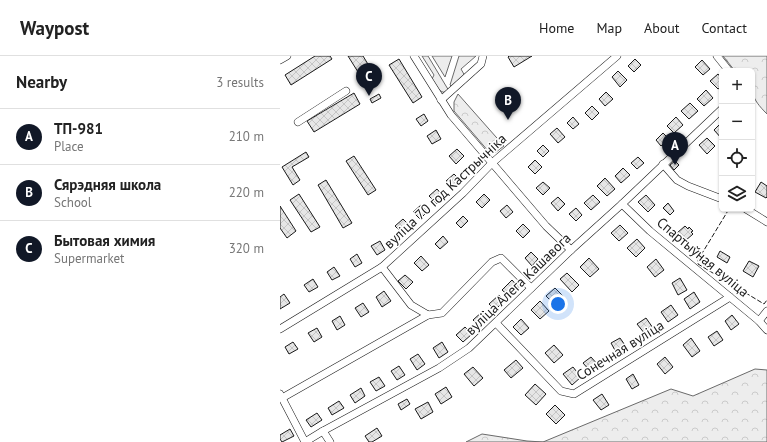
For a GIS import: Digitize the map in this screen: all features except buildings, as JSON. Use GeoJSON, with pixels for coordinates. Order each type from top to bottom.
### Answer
{"type":"FeatureCollection","features":[{"type":"Feature","properties":{"kind":"street"},"geometry":{"type":"LineString","coordinates":[[280,60],[287,56]]}},
{"type":"Feature","properties":{"kind":"street"},"geometry":{"type":"LineString","coordinates":[[414,56],[451,115],[546,226],[571,250]]}},
{"type":"Feature","properties":{"kind":"street"},"geometry":{"type":"LineString","coordinates":[[441,100],[481,64],[483,56]]}},
{"type":"Feature","properties":{"kind":"street","name":"вуліца 70 год Кастрычніка"},"geometry":{"type":"LineString","coordinates":[[280,328],[382,267],[463,193],[492,163],[617,56]]}},
{"type":"Feature","properties":{"kind":"street"},"geometry":{"type":"LineString","coordinates":[[717,56],[727,68]]}},
{"type":"Feature","properties":{"kind":"street"},"geometry":{"type":"LineString","coordinates":[[298,122],[346,91]]}},
{"type":"Feature","properties":{"kind":"street","name":"вуліца Алега Кашавога"},"geometry":{"type":"LineString","coordinates":[[305,442],[439,368],[470,348],[571,250],[719,112]]}},
{"type":"Feature","properties":{"kind":"street"},"geometry":{"type":"LineString","coordinates":[[663,164],[677,180],[688,186],[719,198]]}},
{"type":"Feature","properties":{"kind":"street","name":"Спартыўная вуліца"},"geometry":{"type":"LineString","coordinates":[[622,204],[650,231],[759,321],[767,330]]}},
{"type":"Feature","properties":{"kind":"street"},"geometry":{"type":"LineString","coordinates":[[751,212],[767,222]]}},
{"type":"Feature","properties":{"kind":"street"},"geometry":{"type":"LineString","coordinates":[[305,442],[281,396],[428,315],[442,313],[492,262],[501,258],[531,288]]}},
{"type":"Feature","properties":{"kind":"street"},"geometry":{"type":"LineString","coordinates":[[382,267],[411,305],[428,315]]}},
{"type":"Feature","properties":{"kind":"street","name":"Сонечная вуліца"},"geometry":{"type":"LineString","coordinates":[[496,324],[561,391],[574,394],[730,297]]}},
{"type":"Feature","properties":{"kind":"street"},"geometry":{"type":"LineString","coordinates":[[759,321],[767,311]]}},
{"type":"Feature","properties":{"kind":"street"},"geometry":{"type":"LineString","coordinates":[[323,431],[330,442]]}},
{"type":"Feature","properties":{"kind":"green space"},"geometry":{"type":"Polygon","coordinates":[[[422,56],[428,56],[449,91],[443,92],[437,87],[432,79],[434,75],[422,56]]]}},
{"type":"Feature","properties":{"kind":"green space"},"geometry":{"type":"Polygon","coordinates":[[[432,56],[452,56],[445,77],[432,56]]]}},
{"type":"Feature","properties":{"kind":"green space"},"geometry":{"type":"Polygon","coordinates":[[[459,56],[476,56],[461,69],[465,76],[452,87],[450,85],[459,56]]]}},
{"type":"Feature","properties":{"kind":"green space"},"geometry":{"type":"Polygon","coordinates":[[[723,56],[767,56],[767,114],[755,99],[755,68],[733,68],[723,56]]]}},
{"type":"Feature","properties":{"kind":"green space"},"geometry":{"type":"Polygon","coordinates":[[[458,94],[504,146],[496,152],[489,152],[454,111],[454,102],[458,94]]]}},
{"type":"Feature","properties":{"kind":"green space"},"geometry":{"type":"Polygon","coordinates":[[[755,369],[767,370],[767,442],[543,442],[671,389],[693,396],[755,369]]]}},
{"type":"Feature","properties":{"kind":"green space"},"geometry":{"type":"Polygon","coordinates":[[[482,434],[543,442],[466,442],[482,434]]]}},
{"type":"Feature","properties":{"kind":"fence"},"geometry":{"type":"LineString","coordinates":[[727,212],[698,260],[698,264],[764,304],[767,300]]}},
{"type":"Feature","properties":{"kind":"place","name":"Бытовая химия"},"geometry":{"type":"Point","coordinates":[369,96]}},
{"type":"Feature","properties":{"kind":"place","name":"Сярэдняя школа"},"geometry":{"type":"Point","coordinates":[508,120]}},
{"type":"Feature","properties":{"kind":"place","name":"ТП-981"},"geometry":{"type":"Point","coordinates":[675,165]}}]}
